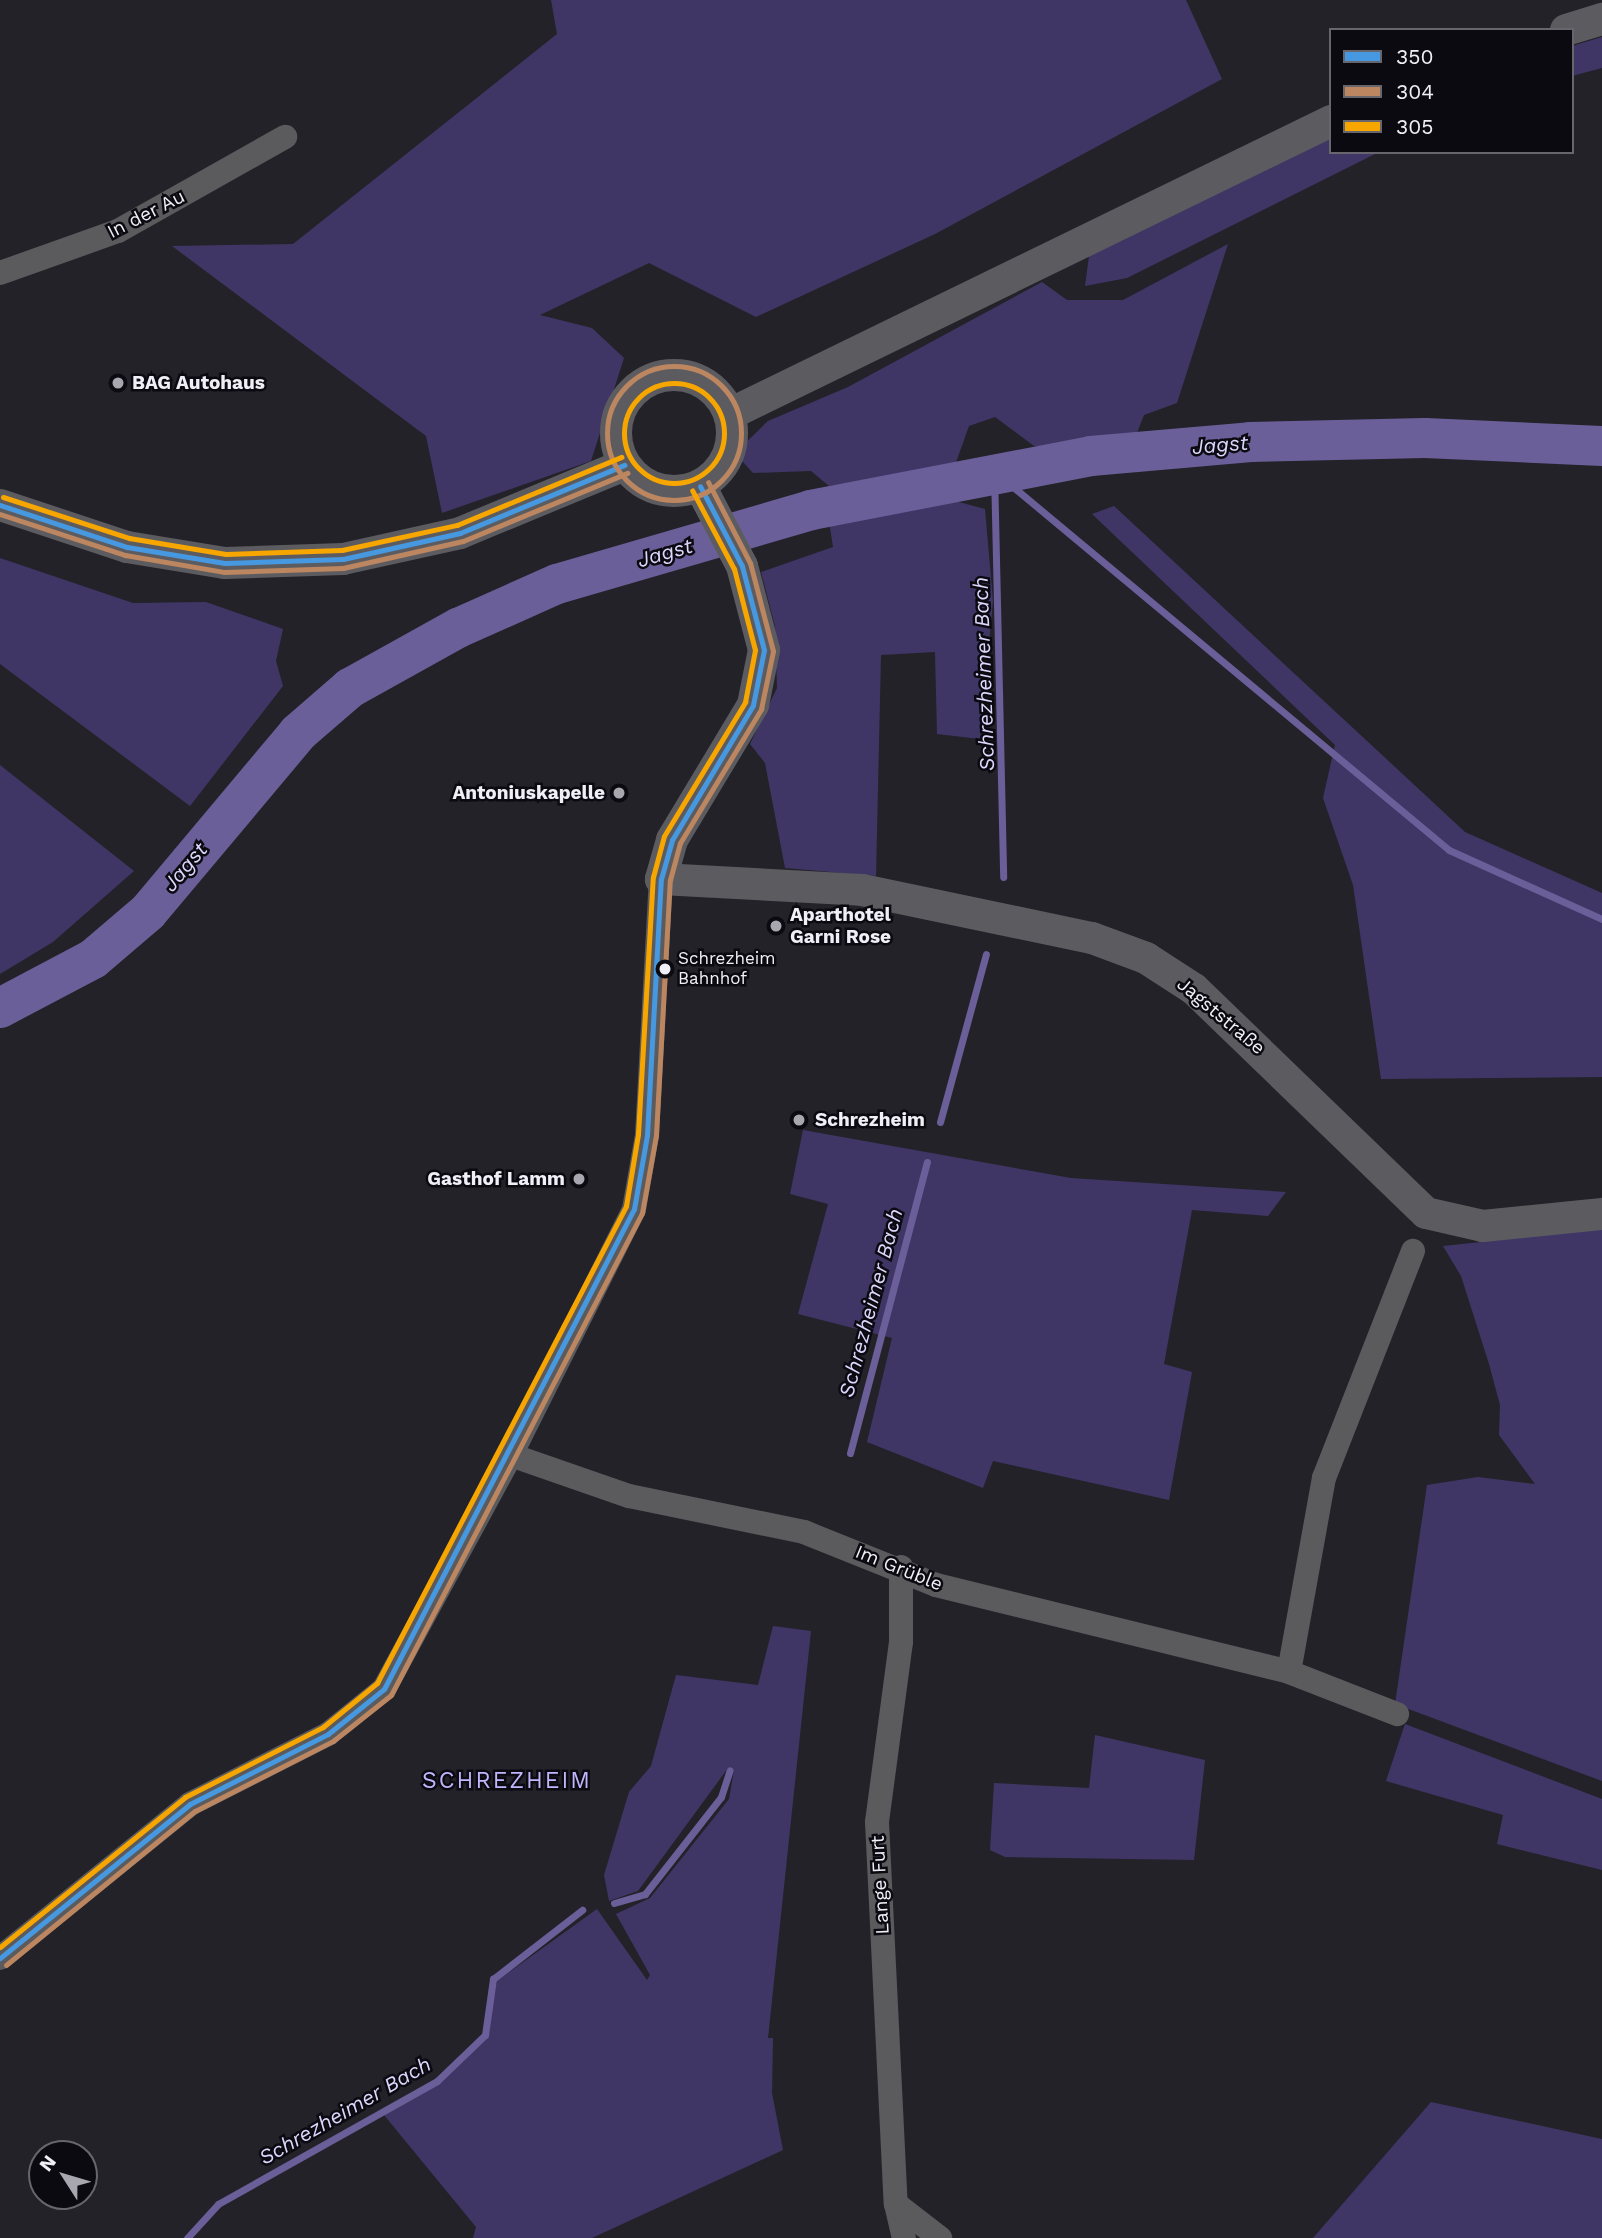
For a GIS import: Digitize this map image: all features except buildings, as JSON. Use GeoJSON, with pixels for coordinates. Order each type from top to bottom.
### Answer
{"type":"FeatureCollection","features":[{"type":"Feature","properties":{"kind":"main road"},"geometry":{"type":"LineString","coordinates":[[1573,28],[1602,19]]}},
{"type":"Feature","properties":{"kind":"main road"},"geometry":{"type":"LineString","coordinates":[[730,414],[1329,122]]}},
{"type":"Feature","properties":{"kind":"main road"},"geometry":{"type":"LineString","coordinates":[[661,879],[672,840],[753,705],[764,650],[742,566],[706,499],[658,489],[624,465],[616,426],[633,391],[650,380],[668,375],[697,380],[720,397],[730,414],[731,447],[706,499]]}},
{"type":"Feature","properties":{"kind":"main road"},"geometry":{"type":"LineString","coordinates":[[0,505],[127,547],[225,563],[343,559],[460,533],[624,465]]}},
{"type":"Feature","properties":{"kind":"main road","name":"Jagststraße"},"geometry":{"type":"LineString","coordinates":[[661,879],[862,890],[1092,938],[1146,958],[1194,989],[1426,1213],[1483,1226],[1602,1214]]}},
{"type":"Feature","properties":{"kind":"street","name":"In der Au"},"geometry":{"type":"LineString","coordinates":[[0,273],[118,231],[285,137]]}},
{"type":"Feature","properties":{"kind":"street"},"geometry":{"type":"LineString","coordinates":[[0,1958],[190,1804],[328,1734],[384,1689],[511,1455],[634,1209],[647,1135],[661,879]]}},
{"type":"Feature","properties":{"kind":"street"},"geometry":{"type":"LineString","coordinates":[[1289,1672],[1324,1478],[1413,1251]]}},
{"type":"Feature","properties":{"kind":"street","name":"Im Grüble"},"geometry":{"type":"LineString","coordinates":[[511,1455],[629,1496],[804,1532],[901,1567],[936,1585],[1289,1672],[1397,1714]]}},
{"type":"Feature","properties":{"kind":"street","name":"Lange Furt"},"geometry":{"type":"LineString","coordinates":[[901,1567],[901,1642],[877,1822],[896,2204],[904,2238]]}},
{"type":"Feature","properties":{"kind":"street"},"geometry":{"type":"LineString","coordinates":[[896,2204],[940,2238]]}},
{"type":"Feature","properties":{"kind":"shaded area"},"geometry":{"type":"Polygon","coordinates":[[[551,0],[1186,0],[1222,79],[935,234],[756,317],[649,263],[540,315],[592,328],[624,358],[591,461],[442,513],[426,436],[172,246],[293,244],[557,34],[551,0]]]}},
{"type":"Feature","properties":{"kind":"shaded area"},"geometry":{"type":"Polygon","coordinates":[[[1602,37],[1602,68],[1574,75],[1574,45],[1602,37]]]}},
{"type":"Feature","properties":{"kind":"shaded area"},"geometry":{"type":"Polygon","coordinates":[[[1329,139],[1329,154],[1375,154],[1127,278],[1085,286],[1089,256],[1329,139]]]}},
{"type":"Feature","properties":{"kind":"shaded area"},"geometry":{"type":"Polygon","coordinates":[[[1228,244],[1177,403],[1144,415],[1131,448],[1034,446],[995,417],[969,426],[954,468],[829,486],[811,471],[753,473],[735,453],[768,421],[848,387],[1042,282],[1067,300],[1123,300],[1228,244]]]}},
{"type":"Feature","properties":{"kind":"shaded area"},"geometry":{"type":"Polygon","coordinates":[[[940,497],[985,509],[993,601],[980,739],[937,734],[935,652],[881,655],[876,876],[785,868],[765,763],[750,744],[777,688],[775,626],[761,572],[833,547],[829,521],[940,497]]]}},
{"type":"Feature","properties":{"kind":"shaded area"},"geometry":{"type":"Polygon","coordinates":[[[1114,506],[1465,832],[1602,893],[1602,1077],[1381,1079],[1353,885],[1323,798],[1335,745],[1092,514],[1114,506]]]}},
{"type":"Feature","properties":{"kind":"shaded area"},"geometry":{"type":"Polygon","coordinates":[[[0,558],[133,603],[206,602],[283,629],[276,661],[283,686],[190,806],[0,664],[0,558]]]}},
{"type":"Feature","properties":{"kind":"shaded area"},"geometry":{"type":"Polygon","coordinates":[[[0,765],[134,871],[53,942],[0,974],[0,765]]]}},
{"type":"Feature","properties":{"kind":"shaded area"},"geometry":{"type":"Polygon","coordinates":[[[85,946],[111,960],[0,1025],[0,994],[85,946]]]}},
{"type":"Feature","properties":{"kind":"shaded area"},"geometry":{"type":"Polygon","coordinates":[[[803,1130],[1071,1178],[1286,1192],[1268,1216],[1192,1210],[1164,1364],[1192,1372],[1169,1500],[993,1461],[983,1488],[867,1442],[892,1338],[798,1314],[828,1204],[790,1194],[803,1130]]]}},
{"type":"Feature","properties":{"kind":"shaded area"},"geometry":{"type":"Polygon","coordinates":[[[1602,1229],[1602,1781],[1395,1704],[1427,1485],[1478,1477],[1535,1484],[1499,1435],[1500,1405],[1489,1364],[1461,1276],[1443,1246],[1602,1229]]]}},
{"type":"Feature","properties":{"kind":"shaded area"},"geometry":{"type":"Polygon","coordinates":[[[773,1626],[811,1631],[768,2038],[773,2038],[772,2093],[783,2150],[592,2238],[473,2238],[476,2227],[384,2115],[437,2081],[485,2035],[497,1981],[597,1909],[647,1980],[650,1975],[616,1914],[650,1898],[729,1799],[734,1770],[728,1768],[638,1891],[609,1901],[604,1875],[629,1792],[651,1766],[676,1675],[758,1685],[773,1626]]]}},
{"type":"Feature","properties":{"kind":"shaded area"},"geometry":{"type":"Polygon","coordinates":[[[1405,1724],[1602,1799],[1602,1870],[1497,1844],[1503,1815],[1386,1781],[1405,1724]]]}},
{"type":"Feature","properties":{"kind":"shaded area"},"geometry":{"type":"Polygon","coordinates":[[[1095,1735],[1205,1760],[1194,1860],[1005,1857],[990,1850],[994,1783],[1089,1788],[1095,1735]]]}},
{"type":"Feature","properties":{"kind":"shaded area"},"geometry":{"type":"Polygon","coordinates":[[[1431,2102],[1602,2139],[1602,2238],[1313,2238],[1431,2102]]]}},
{"type":"Feature","properties":{"kind":"waterway","name":"Jagst"},"geometry":{"type":"LineString","coordinates":[[0,1008],[93,959],[148,912],[298,733],[350,688],[458,628],[557,584],[811,510],[1091,456],[1250,442],[1425,438],[1602,446]]}},
{"type":"Feature","properties":{"kind":"waterway"},"geometry":{"type":"LineString","coordinates":[[994,471],[1449,850],[1602,919]]}},
{"type":"Feature","properties":{"kind":"waterway","name":"Schrezheimer Bach"},"geometry":{"type":"LineString","coordinates":[[994,471],[1003,877]]}},
{"type":"Feature","properties":{"kind":"waterway","name":"Schrezheimer Bach"},"geometry":{"type":"LineString","coordinates":[[940,1122],[986,954]]}},
{"type":"Feature","properties":{"kind":"waterway","name":"Schrezheimer Bach"},"geometry":{"type":"LineString","coordinates":[[850,1453],[927,1162]]}},
{"type":"Feature","properties":{"kind":"waterway","name":"Schrezheimer Bach"},"geometry":{"type":"LineString","coordinates":[[614,1903],[645,1894],[721,1797],[730,1770]]}},
{"type":"Feature","properties":{"kind":"waterway","name":"Schrezheimer Bach"},"geometry":{"type":"LineString","coordinates":[[187,2238],[218,2204],[437,2081],[485,2035],[493,1979],[582,1910]]}},
{"type":"Feature","properties":{"kind":"transit line","name":"304"},"geometry":{"type":"LineString","coordinates":[[674,366],[700,371],[721,386],[736,407],[741,433],[736,459],[721,480],[700,495],[674,500],[648,495],[627,480],[612,459],[607,433],[612,407],[627,386],[648,371],[674,366]]}},
{"type":"Feature","properties":{"kind":"transit line","name":"305"},"geometry":{"type":"LineString","coordinates":[[674,383],[693,387],[709,398],[720,414],[724,433],[720,452],[709,468],[693,479],[674,483],[655,479],[639,468],[628,452],[624,433],[628,414],[639,398],[655,387],[674,383]]}},
{"type":"Feature","properties":{"kind":"transit line","name":"305"},"geometry":{"type":"LineString","coordinates":[[3,497],[129,538],[226,554],[342,550],[457,525],[621,457]]}},
{"type":"Feature","properties":{"kind":"transit line","name":"350"},"geometry":{"type":"LineString","coordinates":[[0,505],[127,547],[225,563],[343,559],[460,533],[624,465]]}},
{"type":"Feature","properties":{"kind":"transit line","name":"304"},"geometry":{"type":"LineString","coordinates":[[0,514],[125,555],[224,572],[343,568],[463,541],[627,473]]}},
{"type":"Feature","properties":{"kind":"transit line","name":"304"},"geometry":{"type":"LineString","coordinates":[[6,1965],[195,1811],[333,1741],[391,1695],[642,1213],[656,1135],[670,880],[680,843],[761,709],[773,651],[750,563],[708,482]]}},
{"type":"Feature","properties":{"kind":"transit line","name":"350"},"geometry":{"type":"LineString","coordinates":[[0,1958],[190,1804],[328,1734],[384,1689],[634,1209],[647,1135],[661,879],[672,840],[753,705],[764,650],[742,566],[700,486]]}},
{"type":"Feature","properties":{"kind":"transit line","name":"305"},"geometry":{"type":"LineString","coordinates":[[0,1947],[185,1797],[323,1727],[377,1683],[626,1206],[638,1134],[653,877],[664,836],[745,702],[755,650],[734,569],[692,490]]}},
{"type":"Feature","properties":{"kind":"place","name":"BAG Autohaus"},"geometry":{"type":"Point","coordinates":[118,383]}},
{"type":"Feature","properties":{"kind":"place","name":"Antoniuskapelle"},"geometry":{"type":"Point","coordinates":[619,793]}},
{"type":"Feature","properties":{"kind":"place","name":"Aparthotel Garni Rose"},"geometry":{"type":"Point","coordinates":[776,926]}},
{"type":"Feature","properties":{"kind":"place","name":"Schrezheim Bahnhof"},"geometry":{"type":"Point","coordinates":[665,969]}},
{"type":"Feature","properties":{"kind":"place","name":"Schrezheim"},"geometry":{"type":"Point","coordinates":[799,1120]}},
{"type":"Feature","properties":{"kind":"place","name":"Gasthof Lamm"},"geometry":{"type":"Point","coordinates":[579,1179]}},
{"type":"Feature","properties":{"kind":"district","name":"SCHREZHEIM"},"geometry":{"type":"Point","coordinates":[507,1781]}}]}
